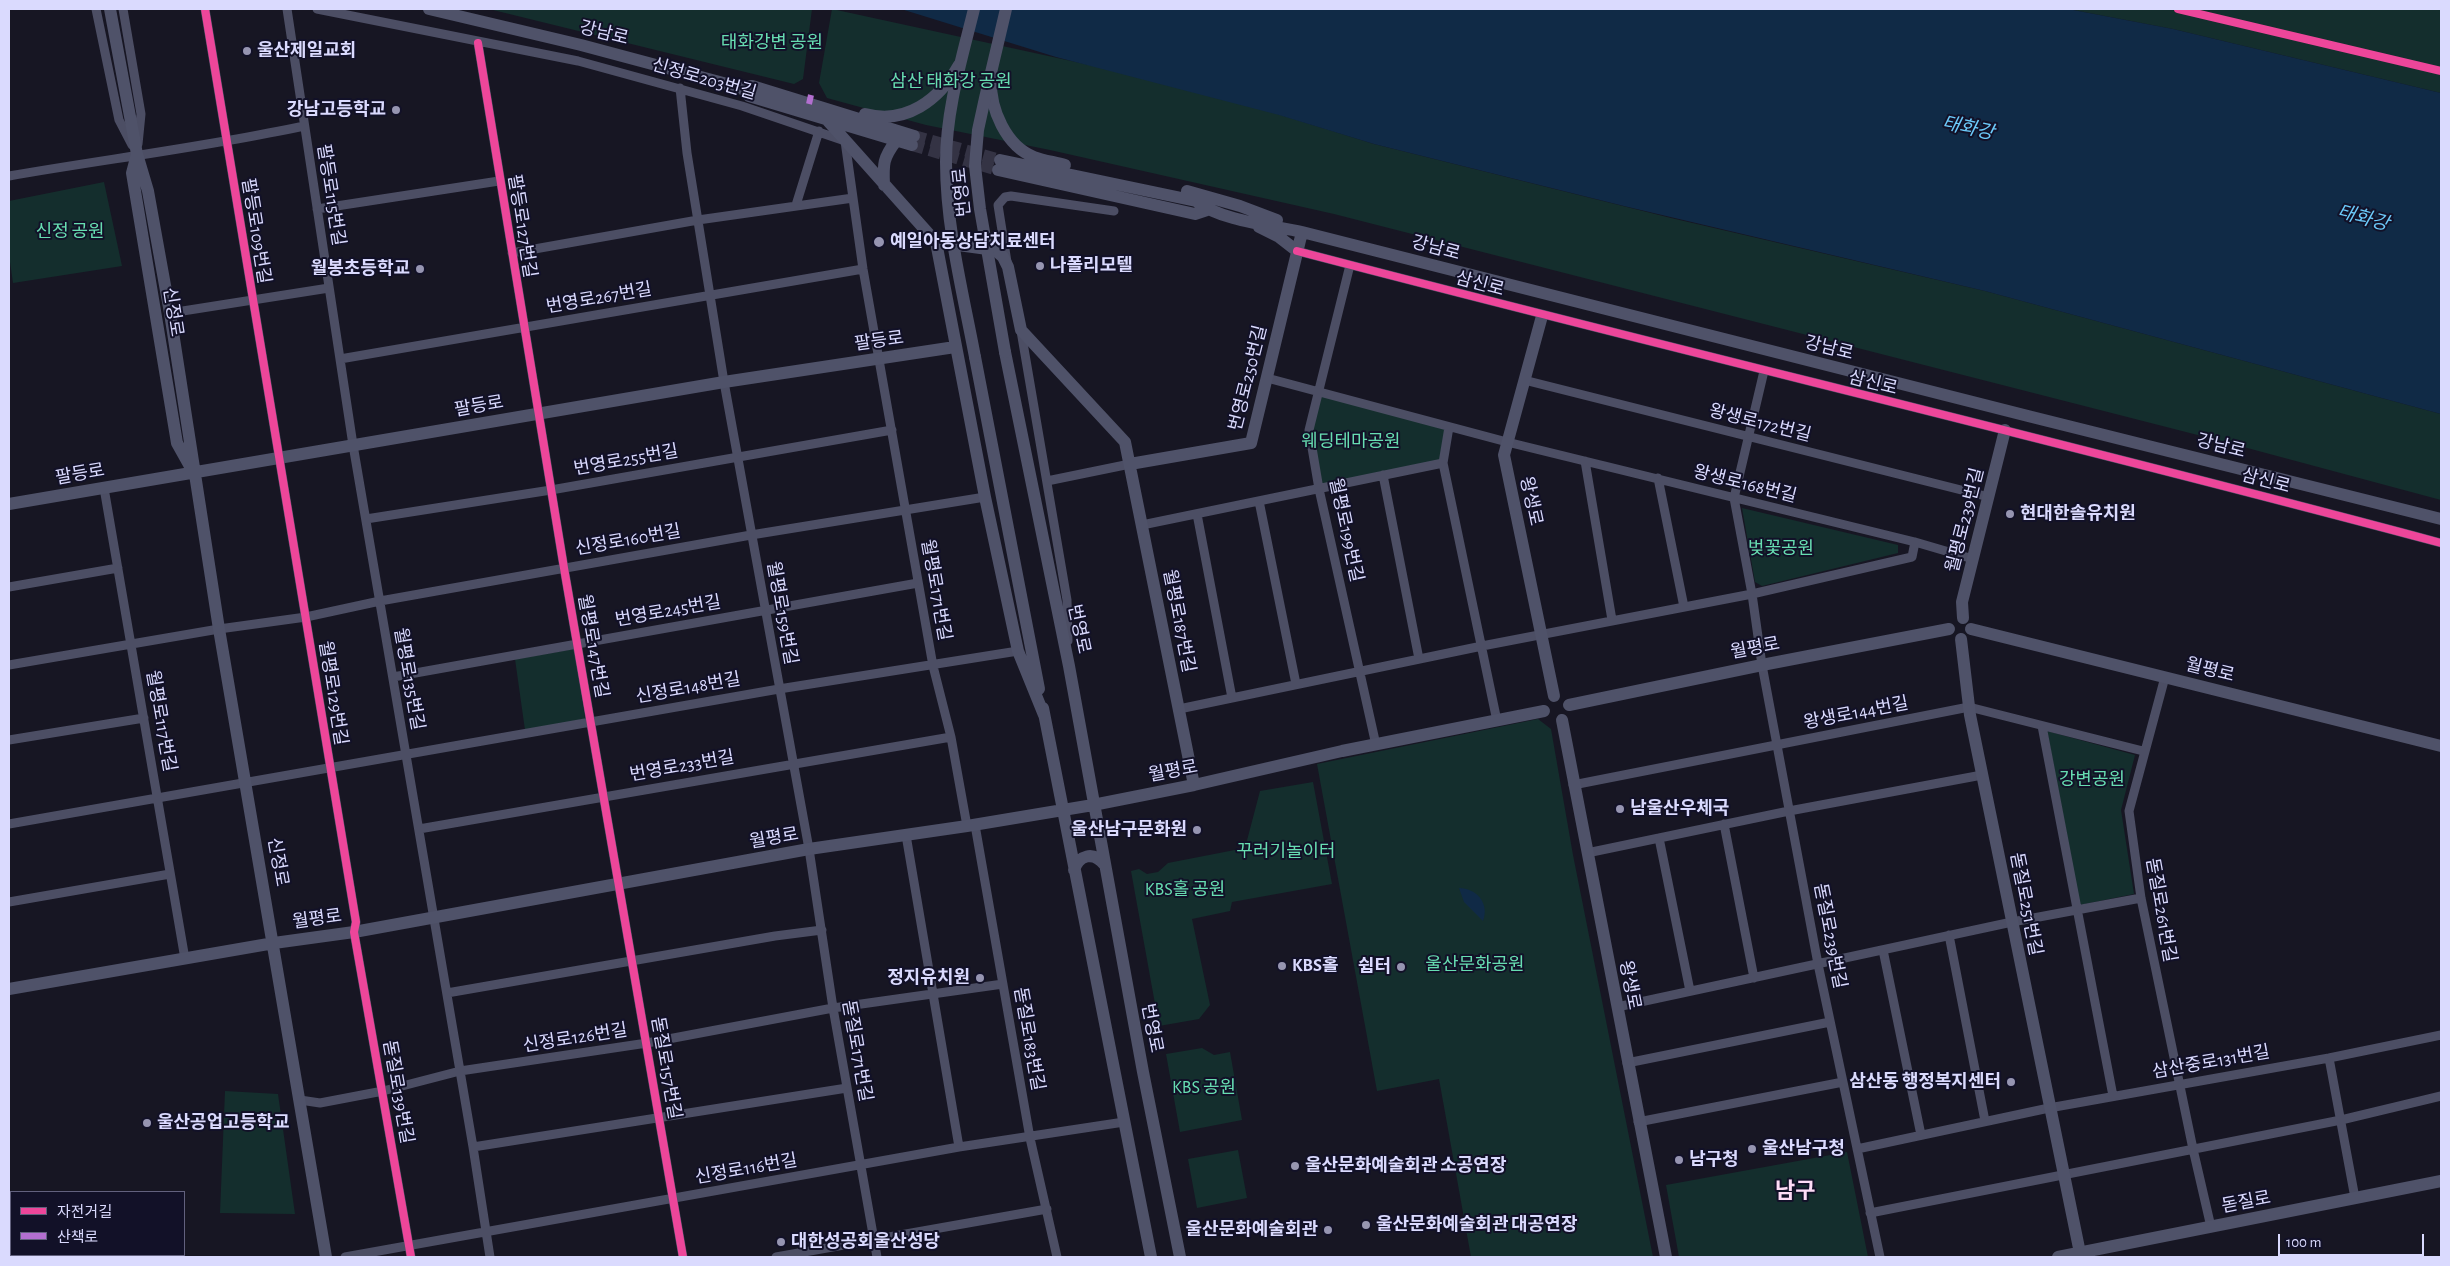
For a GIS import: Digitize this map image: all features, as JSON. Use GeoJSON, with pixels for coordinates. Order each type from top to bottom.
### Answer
{"type":"FeatureCollection","features":[{"type":"Feature","properties":{"kind":"main road","name":"신정로"},"geometry":{"type":"LineString","coordinates":[[110,9],[137,154],[148,191],[170,312],[219,629],[326,1257]]}},
{"type":"Feature","properties":{"kind":"main road","name":"강남로"},"geometry":{"type":"LineString","coordinates":[[429,9],[590,48],[742,88],[752,86],[813,102],[913,141],[896,141],[828,122],[749,96],[742,88]]}},
{"type":"Feature","properties":{"kind":"main road","name":"번영로"},"geometry":{"type":"LineString","coordinates":[[974,9],[961,61],[947,142],[946,182],[955,251],[1074,870],[1151,1257]]}},
{"type":"Feature","properties":{"kind":"main road","name":"번영로"},"geometry":{"type":"LineString","coordinates":[[1006,9],[978,130],[975,166],[980,209],[1005,352],[1069,666],[1104,864],[1180,1257]]}},
{"type":"Feature","properties":{"kind":"main road"},"geometry":{"type":"LineString","coordinates":[[813,102],[833,104],[874,116],[892,117],[906,115],[928,102],[947,83],[961,61]]}},
{"type":"Feature","properties":{"kind":"main road"},"geometry":{"type":"LineString","coordinates":[[991,69],[992,96],[1002,126],[1020,149],[1035,158],[1202,195],[1248,209],[1302,232]]}},
{"type":"Feature","properties":{"kind":"main road"},"geometry":{"type":"LineString","coordinates":[[813,102],[828,122],[936,242],[985,497],[1018,651],[1044,715]]}},
{"type":"Feature","properties":{"kind":"main road"},"geometry":{"type":"LineString","coordinates":[[884,185],[883,163],[896,141]]}},
{"type":"Feature","properties":{"kind":"main road","name":"신정로"},"geometry":{"type":"LineString","coordinates":[[137,154],[132,173],[176,443],[194,472]]}},
{"type":"Feature","properties":{"kind":"main road","name":"강남로"},"geometry":{"type":"LineString","coordinates":[[999,165],[1195,214],[1207,210],[1302,232],[2441,519]]}},
{"type":"Feature","properties":{"kind":"main road"},"geometry":{"type":"LineString","coordinates":[[139,218],[138,201],[142,193],[146,196],[153,217]]}},
{"type":"Feature","properties":{"kind":"main road"},"geometry":{"type":"LineString","coordinates":[[1236,218],[1263,229],[1297,250]]}},
{"type":"Feature","properties":{"kind":"main road","name":"번영로250번길"},"geometry":{"type":"LineString","coordinates":[[1130,464],[1251,443],[1302,232]]}},
{"type":"Feature","properties":{"kind":"main road"},"geometry":{"type":"LineString","coordinates":[[936,242],[995,250],[1003,257],[1008,268],[1020,330],[1125,442],[1130,464]]}},
{"type":"Feature","properties":{"kind":"main road","name":"왕생로"},"geometry":{"type":"LineString","coordinates":[[1542,316],[1504,455],[1554,696]]}},
{"type":"Feature","properties":{"kind":"main road","name":"팔등로"},"geometry":{"type":"LineString","coordinates":[[9,504],[724,382],[956,347]]}},
{"type":"Feature","properties":{"kind":"main road"},"geometry":{"type":"LineString","coordinates":[[170,406],[176,425],[182,431],[186,424],[185,404]]}},
{"type":"Feature","properties":{"kind":"main road","name":"월평로239번길"},"geometry":{"type":"LineString","coordinates":[[1963,618],[1962,602],[2006,430]]}},
{"type":"Feature","properties":{"kind":"main road","name":"월평로187번길"},"geometry":{"type":"LineString","coordinates":[[1130,464],[1194,785]]}},
{"type":"Feature","properties":{"kind":"main road"},"geometry":{"type":"LineString","coordinates":[[1956,618],[1963,618],[1967,620],[1971,629],[1968,636],[1961,639],[1954,638],[1949,629],[1952,621],[1956,618]]}},
{"type":"Feature","properties":{"kind":"main road","name":"월평로"},"geometry":{"type":"LineString","coordinates":[[1569,705],[1949,629]]}},
{"type":"Feature","properties":{"kind":"main road","name":"월평로"},"geometry":{"type":"LineString","coordinates":[[1971,629],[2441,746]]}},
{"type":"Feature","properties":{"kind":"main road","name":"돋질로251번길"},"geometry":{"type":"LineString","coordinates":[[1961,639],[1968,708],[2080,1255]]}},
{"type":"Feature","properties":{"kind":"main road"},"geometry":{"type":"LineString","coordinates":[[1554,696],[1564,698],[1569,705],[1568,714],[1562,720],[1552,720],[1544,712],[1545,703],[1554,696]]}},
{"type":"Feature","properties":{"kind":"main road","name":"월평로"},"geometry":{"type":"LineString","coordinates":[[9,990],[274,943],[434,918],[809,849],[971,826],[1093,805],[1376,745],[1544,712]]}},
{"type":"Feature","properties":{"kind":"main road","name":"왕생로"},"geometry":{"type":"LineString","coordinates":[[1562,720],[1638,1122],[1666,1257]]}},
{"type":"Feature","properties":{"kind":"main road"},"geometry":{"type":"LineString","coordinates":[[1074,870],[1077,863],[1087,855],[1094,856],[1104,864]]}},
{"type":"Feature","properties":{"kind":"main road","name":"돋질로"},"geometry":{"type":"LineString","coordinates":[[2058,1257],[2080,1255],[2441,1181]]}},
{"type":"Feature","properties":{"kind":"street"},"geometry":{"type":"LineString","coordinates":[[96,9],[119,120],[137,154]]}},
{"type":"Feature","properties":{"kind":"street"},"geometry":{"type":"LineString","coordinates":[[122,9],[141,114],[137,154]]}},
{"type":"Feature","properties":{"kind":"street","name":"팔등로109번길"},"geometry":{"type":"LineString","coordinates":[[205,9],[279,459]]}},
{"type":"Feature","properties":{"kind":"street","name":"팔등로115번길"},"geometry":{"type":"LineString","coordinates":[[287,9],[353,445]]}},
{"type":"Feature","properties":{"kind":"street","name":"신정로203번길"},"geometry":{"type":"LineString","coordinates":[[317,9],[578,62],[680,88],[845,141]]}},
{"type":"Feature","properties":{"kind":"street","name":"팔등로127번길"},"geometry":{"type":"LineString","coordinates":[[478,43],[538,413]]}},
{"type":"Feature","properties":{"kind":"street","name":"월평로159번길"},"geometry":{"type":"LineString","coordinates":[[680,88],[698,220],[724,382],[809,849]]}},
{"type":"Feature","properties":{"kind":"street"},"geometry":{"type":"LineString","coordinates":[[9,176],[137,154],[226,143],[304,126]]}},
{"type":"Feature","properties":{"kind":"street"},"geometry":{"type":"LineString","coordinates":[[796,205],[819,132]]}},
{"type":"Feature","properties":{"kind":"street","name":"월평로171번길"},"geometry":{"type":"LineString","coordinates":[[845,141],[863,269],[933,666],[971,826]]}},
{"type":"Feature","properties":{"kind":"street"},"geometry":{"type":"LineString","coordinates":[[316,209],[500,181]]}},
{"type":"Feature","properties":{"kind":"street"},"geometry":{"type":"LineString","coordinates":[[1008,268],[998,206],[1005,197],[1011,196],[1114,212]]}},
{"type":"Feature","properties":{"kind":"street"},"geometry":{"type":"LineString","coordinates":[[512,254],[698,220],[853,198]]}},
{"type":"Feature","properties":{"kind":"street","name":"삼신로"},"geometry":{"type":"LineString","coordinates":[[1297,250],[1542,316],[2006,430],[2441,543]]}},
{"type":"Feature","properties":{"kind":"street","name":"월평로199번길"},"geometry":{"type":"LineString","coordinates":[[1350,264],[1309,430],[1319,488],[1376,745]]}},
{"type":"Feature","properties":{"kind":"street","name":"번영로267번길"},"geometry":{"type":"LineString","coordinates":[[340,359],[863,269]]}},
{"type":"Feature","properties":{"kind":"street","name":"팔등로109번길"},"geometry":{"type":"LineString","coordinates":[[252,300],[329,288]]}},
{"type":"Feature","properties":{"kind":"street","name":"신정로"},"geometry":{"type":"LineString","coordinates":[[170,312],[252,300]]}},
{"type":"Feature","properties":{"kind":"street"},"geometry":{"type":"LineString","coordinates":[[1020,330],[1067,600],[1069,666]]}},
{"type":"Feature","properties":{"kind":"street"},"geometry":{"type":"LineString","coordinates":[[1734,498],[1764,372]]}},
{"type":"Feature","properties":{"kind":"street","name":"왕생로168번길"},"geometry":{"type":"LineString","coordinates":[[1267,378],[1507,442],[1915,542],[1973,559]]}},
{"type":"Feature","properties":{"kind":"street","name":"왕생로172번길"},"geometry":{"type":"LineString","coordinates":[[1524,380],[1988,497]]}},
{"type":"Feature","properties":{"kind":"street","name":"월평로147번길"},"geometry":{"type":"LineString","coordinates":[[538,413],[619,884]]}},
{"type":"Feature","properties":{"kind":"street"},"geometry":{"type":"LineString","coordinates":[[1449,427],[1443,463],[1497,721]]}},
{"type":"Feature","properties":{"kind":"street","name":"번영로255번길"},"geometry":{"type":"LineString","coordinates":[[366,519],[551,490],[892,430]]}},
{"type":"Feature","properties":{"kind":"street","name":"월평로135번길"},"geometry":{"type":"LineString","coordinates":[[353,445],[473,1147],[490,1257]]}},
{"type":"Feature","properties":{"kind":"street","name":"월평로129번길"},"geometry":{"type":"LineString","coordinates":[[279,459],[356,922],[354,932]]}},
{"type":"Feature","properties":{"kind":"street"},"geometry":{"type":"LineString","coordinates":[[1584,461],[1612,620]]}},
{"type":"Feature","properties":{"kind":"street"},"geometry":{"type":"LineString","coordinates":[[1142,525],[1443,463]]}},
{"type":"Feature","properties":{"kind":"street","name":"번영로250번길"},"geometry":{"type":"LineString","coordinates":[[1047,482],[1130,464]]}},
{"type":"Feature","properties":{"kind":"street"},"geometry":{"type":"LineString","coordinates":[[1383,475],[1419,659]]}},
{"type":"Feature","properties":{"kind":"street"},"geometry":{"type":"LineString","coordinates":[[1658,478],[1684,607]]}},
{"type":"Feature","properties":{"kind":"street","name":"월평로117번길"},"geometry":{"type":"LineString","coordinates":[[104,488],[185,959]]}},
{"type":"Feature","properties":{"kind":"street","name":"신정로160번길"},"geometry":{"type":"LineString","coordinates":[[9,665],[219,629],[306,617],[380,601],[564,568],[985,497]]}},
{"type":"Feature","properties":{"kind":"street","name":"돋질로239번길"},"geometry":{"type":"LineString","coordinates":[[1734,498],[1752,594],[1762,665],[1818,964],[1880,1257]]}},
{"type":"Feature","properties":{"kind":"street"},"geometry":{"type":"LineString","coordinates":[[1259,501],[1296,684]]}},
{"type":"Feature","properties":{"kind":"street"},"geometry":{"type":"LineString","coordinates":[[1197,514],[1232,698]]}},
{"type":"Feature","properties":{"kind":"street"},"geometry":{"type":"LineString","coordinates":[[1179,709],[1482,646],[1752,594],[1912,557],[1915,542]]}},
{"type":"Feature","properties":{"kind":"street"},"geometry":{"type":"LineString","coordinates":[[9,587],[118,568]]}},
{"type":"Feature","properties":{"kind":"street","name":"번영로245번길"},"geometry":{"type":"LineString","coordinates":[[393,677],[918,583]]}},
{"type":"Feature","properties":{"kind":"street","name":"신정로148번길"},"geometry":{"type":"LineString","coordinates":[[9,824],[779,689],[1018,651]]}},
{"type":"Feature","properties":{"kind":"street","name":"돋질로261번길"},"geometry":{"type":"LineString","coordinates":[[2165,677],[2143,751],[2129,811],[2141,898],[2179,1084],[2211,1227]]}},
{"type":"Feature","properties":{"kind":"street","name":"왕생로144번길"},"geometry":{"type":"LineString","coordinates":[[1573,785],[1968,708],[2143,751]]}},
{"type":"Feature","properties":{"kind":"street"},"geometry":{"type":"LineString","coordinates":[[9,740],[144,718]]}},
{"type":"Feature","properties":{"kind":"street"},"geometry":{"type":"LineString","coordinates":[[2042,726],[2113,1096]]}},
{"type":"Feature","properties":{"kind":"street","name":"번영로233번길"},"geometry":{"type":"LineString","coordinates":[[419,829],[951,737]]}},
{"type":"Feature","properties":{"kind":"street"},"geometry":{"type":"LineString","coordinates":[[1586,853],[1789,810],[1982,775]]}},
{"type":"Feature","properties":{"kind":"street"},"geometry":{"type":"LineString","coordinates":[[1724,824],[1754,978]]}},
{"type":"Feature","properties":{"kind":"street","name":"돋질로183번길"},"geometry":{"type":"LineString","coordinates":[[971,826],[1003,984],[1030,1138],[1057,1257]]}},
{"type":"Feature","properties":{"kind":"street"},"geometry":{"type":"LineString","coordinates":[[906,836],[959,1147]]}},
{"type":"Feature","properties":{"kind":"street"},"geometry":{"type":"LineString","coordinates":[[1658,838],[1690,991]]}},
{"type":"Feature","properties":{"kind":"street","name":"돋질로171번길"},"geometry":{"type":"LineString","coordinates":[[809,849],[833,1008],[877,1257]]}},
{"type":"Feature","properties":{"kind":"street"},"geometry":{"type":"LineString","coordinates":[[9,902],[170,874]]}},
{"type":"Feature","properties":{"kind":"street","name":"돋질로157번길"},"geometry":{"type":"LineString","coordinates":[[619,884],[683,1257]]}},
{"type":"Feature","properties":{"kind":"street"},"geometry":{"type":"LineString","coordinates":[[1617,1007],[2012,922],[2141,898]]}},
{"type":"Feature","properties":{"kind":"street"},"geometry":{"type":"LineString","coordinates":[[447,993],[822,930]]}},
{"type":"Feature","properties":{"kind":"street","name":"돋질로139번길"},"geometry":{"type":"LineString","coordinates":[[354,932],[411,1257]]}},
{"type":"Feature","properties":{"kind":"street"},"geometry":{"type":"LineString","coordinates":[[1949,936],[1985,1121]]}},
{"type":"Feature","properties":{"kind":"street"},"geometry":{"type":"LineString","coordinates":[[1883,950],[1921,1135]]}},
{"type":"Feature","properties":{"kind":"street","name":"신정로126번길"},"geometry":{"type":"LineString","coordinates":[[300,1100],[320,1102],[382,1090],[460,1071],[647,1043],[833,1008],[932,996],[1003,984]]}},
{"type":"Feature","properties":{"kind":"street"},"geometry":{"type":"LineString","coordinates":[[1627,1063],[1830,1022]]}},
{"type":"Feature","properties":{"kind":"street","name":"삼산중로131번길"},"geometry":{"type":"LineString","coordinates":[[1857,1149],[2049,1108],[2329,1058],[2441,1035]]}},
{"type":"Feature","properties":{"kind":"street"},"geometry":{"type":"LineString","coordinates":[[2329,1058],[2355,1198]]}},
{"type":"Feature","properties":{"kind":"street"},"geometry":{"type":"LineString","coordinates":[[1638,1122],[1843,1082]]}},
{"type":"Feature","properties":{"kind":"street","name":"돋질로157번길"},"geometry":{"type":"LineString","coordinates":[[659,1118],[847,1088]]}},
{"type":"Feature","properties":{"kind":"street"},"geometry":{"type":"LineString","coordinates":[[1870,1213],[2341,1120],[2441,1096]]}},
{"type":"Feature","properties":{"kind":"street"},"geometry":{"type":"LineString","coordinates":[[473,1147],[659,1118]]}},
{"type":"Feature","properties":{"kind":"street","name":"신정로116번길"},"geometry":{"type":"LineString","coordinates":[[345,1257],[959,1147],[1030,1138],[1124,1122]]}},
{"type":"Feature","properties":{"kind":"street"},"geometry":{"type":"LineString","coordinates":[[776,1257],[1047,1209]]}},
{"type":"Feature","properties":{"kind":"green space","name":"태화강변 공원"},"geometry":{"type":"Polygon","coordinates":[[[489,9],[812,9],[803,79],[794,84],[489,9]]]}},
{"type":"Feature","properties":{"kind":"green space","name":"삼산 태화강 공원"},"geometry":{"type":"Polygon","coordinates":[[[832,9],[1191,87],[1374,144],[1671,218],[1985,291],[2441,414],[2441,500],[2225,442],[1334,214],[1050,150],[926,125],[827,98],[819,83],[832,9]]]}},
{"type":"Feature","properties":{"kind":"green space"},"geometry":{"type":"Polygon","coordinates":[[[2068,9],[2441,9],[2441,93],[2173,29],[2068,9]]]}},
{"type":"Feature","properties":{"kind":"green space","name":"신정 공원"},"geometry":{"type":"Polygon","coordinates":[[[104,182],[122,266],[13,283],[9,255],[9,201],[104,182]]]}},
{"type":"Feature","properties":{"kind":"green space","name":"웨딩테마공원"},"geometry":{"type":"Polygon","coordinates":[[[1318,392],[1449,427],[1443,463],[1319,489],[1309,430],[1318,392]]]}},
{"type":"Feature","properties":{"kind":"green space","name":"벚꽃공원"},"geometry":{"type":"Polygon","coordinates":[[[1742,508],[1898,545],[1898,553],[1762,586],[1755,582],[1742,508]]]}},
{"type":"Feature","properties":{"kind":"green space"},"geometry":{"type":"Polygon","coordinates":[[[574,649],[585,719],[525,730],[515,659],[574,649]]]}},
{"type":"Feature","properties":{"kind":"green space","name":"울산문화공원"},"geometry":{"type":"Polygon","coordinates":[[[1538,719],[1551,729],[1573,855],[1653,1257],[1471,1257],[1439,1079],[1377,1091],[1317,764],[1538,719]]]}},
{"type":"Feature","properties":{"kind":"green space","name":"강변공원"},"geometry":{"type":"Polygon","coordinates":[[[2047,731],[2135,755],[2121,810],[2134,894],[2080,905],[2047,731]]]}},
{"type":"Feature","properties":{"kind":"green space"},"geometry":{"type":"Polygon","coordinates":[[[1313,782],[1332,884],[1232,902],[1230,911],[1192,919],[1210,1005],[1199,1019],[1159,1026],[1131,871],[1139,869],[1147,874],[1158,872],[1168,863],[1245,848],[1260,791],[1313,782]]]}},
{"type":"Feature","properties":{"kind":"green space","name":"KBS 공원"},"geometry":{"type":"Polygon","coordinates":[[[1202,1048],[1214,1055],[1230,1052],[1242,1120],[1180,1132],[1166,1054],[1202,1048]]]}},
{"type":"Feature","properties":{"kind":"green space"},"geometry":{"type":"Polygon","coordinates":[[[225,1091],[278,1094],[295,1214],[220,1213],[225,1091]]]}},
{"type":"Feature","properties":{"kind":"green space"},"geometry":{"type":"Polygon","coordinates":[[[1238,1150],[1247,1198],[1197,1208],[1188,1159],[1238,1150]]]}},
{"type":"Feature","properties":{"kind":"green space"},"geometry":{"type":"Polygon","coordinates":[[[1847,1152],[1868,1257],[1679,1257],[1666,1185],[1847,1152]]]}},
{"type":"Feature","properties":{"kind":"water","name":"태화강"},"geometry":{"type":"Polygon","coordinates":[[[901,9],[2068,9],[2173,29],[2441,93],[2441,414],[1985,291],[1628,207],[1374,144],[1279,115],[1056,57],[901,9]]]}},
{"type":"Feature","properties":{"kind":"water"},"geometry":{"type":"Polygon","coordinates":[[[1459,888],[1471,891],[1480,898],[1485,908],[1483,921],[1464,902],[1459,888]]]}},
{"type":"Feature","properties":{"kind":"tunnel"},"geometry":{"type":"LineString","coordinates":[[914,136],[1000,160]]}},
{"type":"Feature","properties":{"kind":"tunnel"},"geometry":{"type":"LineString","coordinates":[[912,145],[998,170]]}},
{"type":"Feature","properties":{"kind":"marked path"},"geometry":{"type":"LineString","coordinates":[[809,104],[811,95]]}},
{"type":"Feature","properties":{"kind":"cycle path"},"geometry":{"type":"LineString","coordinates":[[205,9],[356,922],[354,932],[411,1257]]}},
{"type":"Feature","properties":{"kind":"cycle path"},"geometry":{"type":"LineString","coordinates":[[2178,9],[2441,71]]}},
{"type":"Feature","properties":{"kind":"cycle path"},"geometry":{"type":"LineString","coordinates":[[478,43],[564,568],[683,1257]]}},
{"type":"Feature","properties":{"kind":"cycle path"},"geometry":{"type":"LineString","coordinates":[[1297,251],[2156,468],[2441,543]]}},
{"type":"Feature","properties":{"kind":"place","name":"울산제일교회"},"geometry":{"type":"Point","coordinates":[247,51]}},
{"type":"Feature","properties":{"kind":"place","name":"강남고등학교"},"geometry":{"type":"Point","coordinates":[396,110]}},
{"type":"Feature","properties":{"kind":"place","name":"예일아동상담치료센터"},"geometry":{"type":"Point","coordinates":[879,242]}},
{"type":"Feature","properties":{"kind":"place","name":"나폴리모텔"},"geometry":{"type":"Point","coordinates":[1040,266]}},
{"type":"Feature","properties":{"kind":"place","name":"월봉초등학교"},"geometry":{"type":"Point","coordinates":[420,269]}},
{"type":"Feature","properties":{"kind":"place","name":"현대한솔유치원"},"geometry":{"type":"Point","coordinates":[2010,514]}},
{"type":"Feature","properties":{"kind":"place","name":"남울산우체국"},"geometry":{"type":"Point","coordinates":[1620,809]}},
{"type":"Feature","properties":{"kind":"place","name":"울산남구문화원"},"geometry":{"type":"Point","coordinates":[1197,830]}},
{"type":"Feature","properties":{"kind":"place","name":"KBS홀"},"geometry":{"type":"Point","coordinates":[1282,966]}},
{"type":"Feature","properties":{"kind":"place","name":"쉼터"},"geometry":{"type":"Point","coordinates":[1401,967]}},
{"type":"Feature","properties":{"kind":"place","name":"정지유치원"},"geometry":{"type":"Point","coordinates":[980,978]}},
{"type":"Feature","properties":{"kind":"place","name":"삼산동 행정복지센터"},"geometry":{"type":"Point","coordinates":[2011,1082]}},
{"type":"Feature","properties":{"kind":"place","name":"울산공업고등학교"},"geometry":{"type":"Point","coordinates":[147,1123]}},
{"type":"Feature","properties":{"kind":"place","name":"울산남구청"},"geometry":{"type":"Point","coordinates":[1752,1149]}},
{"type":"Feature","properties":{"kind":"place","name":"남구청"},"geometry":{"type":"Point","coordinates":[1679,1160]}},
{"type":"Feature","properties":{"kind":"place","name":"울산문화예술회관 소공연장"},"geometry":{"type":"Point","coordinates":[1295,1166]}},
{"type":"Feature","properties":{"kind":"place","name":"울산문화예술회관 대공연장"},"geometry":{"type":"Point","coordinates":[1366,1225]}},
{"type":"Feature","properties":{"kind":"place","name":"울산문화예술회관"},"geometry":{"type":"Point","coordinates":[1328,1230]}},
{"type":"Feature","properties":{"kind":"place","name":"대한성공회울산성당"},"geometry":{"type":"Point","coordinates":[781,1242]}},
{"type":"Feature","properties":{"kind":"district","name":"남구"},"geometry":{"type":"Point","coordinates":[1795,1191]}},
{"type":"Feature","properties":{"kind":"park label","name":"꾸러기놀이터"},"geometry":{"type":"Point","coordinates":[1286,852]}},
{"type":"Feature","properties":{"kind":"park label","name":"KBS홀 공원"},"geometry":{"type":"Point","coordinates":[1185,890]}}]}
